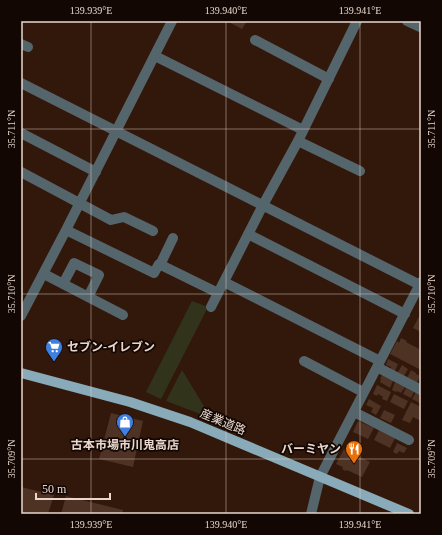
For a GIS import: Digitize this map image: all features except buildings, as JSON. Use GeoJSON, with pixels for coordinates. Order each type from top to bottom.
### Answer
{"type":"FeatureCollection","features":[{"type":"Feature","properties":{"kind":"main road","name":"産業道路"},"geometry":{"type":"LineString","coordinates":[[21,373],[130,402],[190,422],[409,514]]}},
{"type":"Feature","properties":{"kind":"street"},"geometry":{"type":"LineString","coordinates":[[21,316],[80,204],[172,21]]}},
{"type":"Feature","properties":{"kind":"street"},"geometry":{"type":"LineString","coordinates":[[211,307],[263,205],[298,141],[357,21]]}},
{"type":"Feature","properties":{"kind":"street"},"geometry":{"type":"LineString","coordinates":[[407,21],[420,28]]}},
{"type":"Feature","properties":{"kind":"street"},"geometry":{"type":"LineString","coordinates":[[255,40],[329,79]]}},
{"type":"Feature","properties":{"kind":"street"},"geometry":{"type":"LineString","coordinates":[[155,56],[303,130]]}},
{"type":"Feature","properties":{"kind":"street"},"geometry":{"type":"LineString","coordinates":[[21,83],[420,284],[320,477],[311,514]]}},
{"type":"Feature","properties":{"kind":"street"},"geometry":{"type":"LineString","coordinates":[[21,134],[96,172]]}},
{"type":"Feature","properties":{"kind":"street"},"geometry":{"type":"LineString","coordinates":[[298,141],[360,171]]}},
{"type":"Feature","properties":{"kind":"street"},"geometry":{"type":"LineString","coordinates":[[21,172],[111,220],[124,216],[153,231]]}},
{"type":"Feature","properties":{"kind":"street"},"geometry":{"type":"LineString","coordinates":[[66,230],[154,273],[159,264],[160,265],[173,238]]}},
{"type":"Feature","properties":{"kind":"street"},"geometry":{"type":"LineString","coordinates":[[248,234],[405,314]]}},
{"type":"Feature","properties":{"kind":"street"},"geometry":{"type":"LineString","coordinates":[[63,284],[74,263],[99,275],[88,297]]}},
{"type":"Feature","properties":{"kind":"street"},"geometry":{"type":"LineString","coordinates":[[160,265],[218,293]]}},
{"type":"Feature","properties":{"kind":"street"},"geometry":{"type":"LineString","coordinates":[[44,274],[123,315]]}},
{"type":"Feature","properties":{"kind":"street"},"geometry":{"type":"LineString","coordinates":[[224,282],[378,364],[421,390]]}},
{"type":"Feature","properties":{"kind":"street"},"geometry":{"type":"LineString","coordinates":[[304,361],[363,392]]}},
{"type":"Feature","properties":{"kind":"street"},"geometry":{"type":"LineString","coordinates":[[354,412],[409,440]]}},
{"type":"Feature","properties":{"kind":"green space"},"geometry":{"type":"Polygon","coordinates":[[[192,301],[208,307],[161,399],[146,392],[192,301]]]}},
{"type":"Feature","properties":{"kind":"green space"},"geometry":{"type":"Polygon","coordinates":[[[182,370],[211,418],[166,401],[182,370]]]}},
{"type":"Feature","properties":{"kind":"place","name":"セブン-イレブン"},"geometry":{"type":"Point","coordinates":[54,362]}},
{"type":"Feature","properties":{"kind":"place","name":"古本市場市川鬼高店"},"geometry":{"type":"Point","coordinates":[125,437]}},
{"type":"Feature","properties":{"kind":"place","name":"バーミヤン"},"geometry":{"type":"Point","coordinates":[354,464]}}]}
